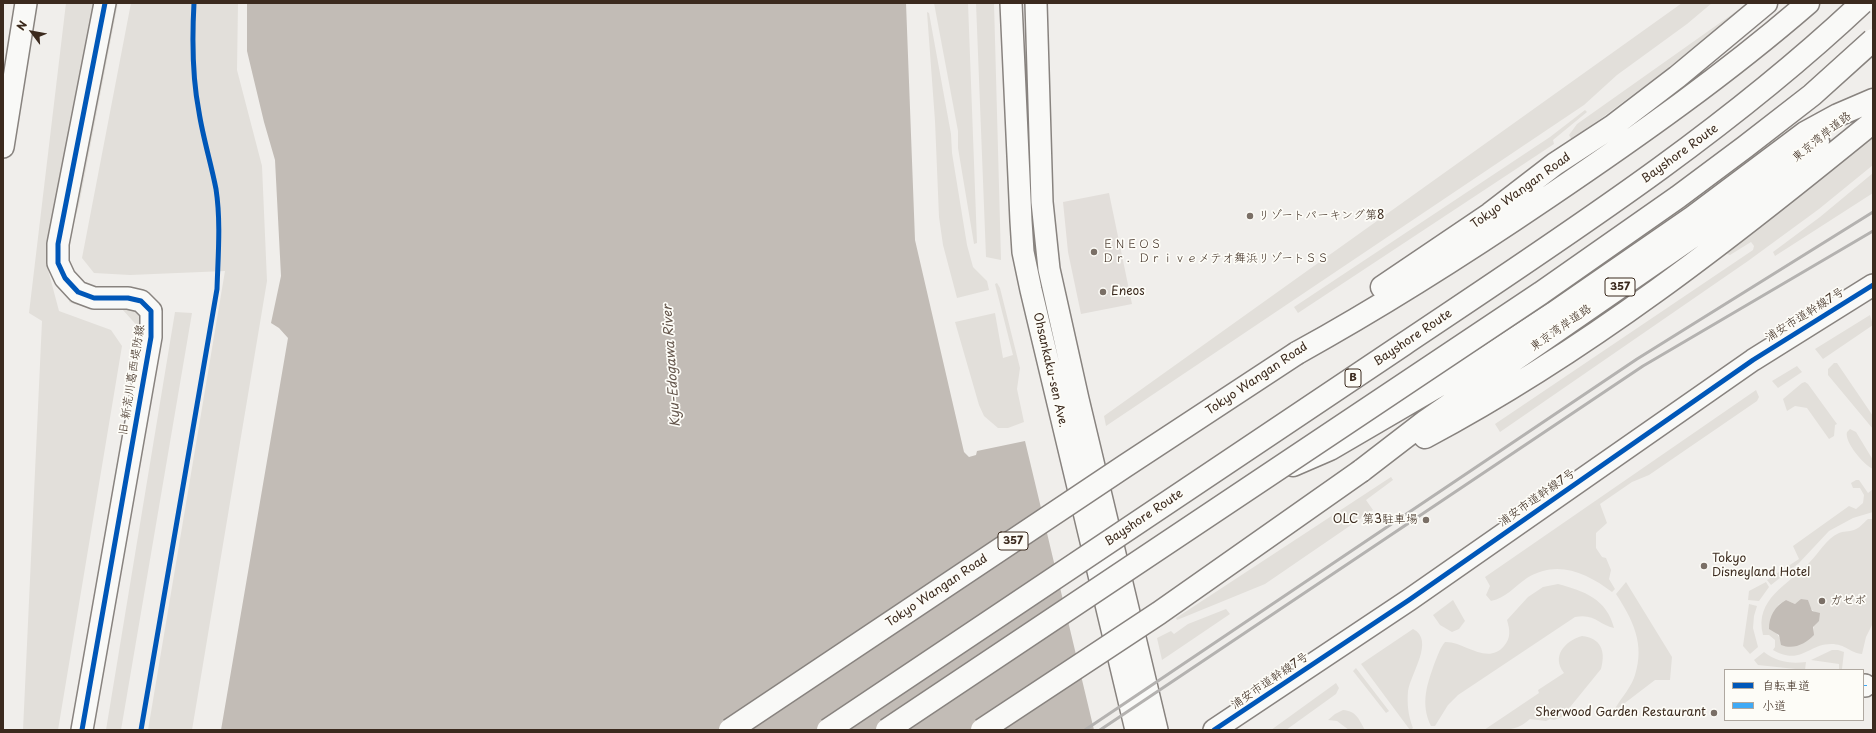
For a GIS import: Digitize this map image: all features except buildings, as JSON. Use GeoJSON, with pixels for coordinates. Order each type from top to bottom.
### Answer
{"type":"FeatureCollection","features":[{"type":"Feature","properties":{"kind":"highway","name":"Tokyo Wangan Road"},"geometry":{"type":"LineString","coordinates":[[730,730],[1125,466],[1298,353],[1352,308],[1490,214],[1555,164],[1613,126],[1672,81],[1766,3]]}},
{"type":"Feature","properties":{"kind":"highway","name":"357"},"geometry":{"type":"LineString","coordinates":[[1298,353],[1359,319],[1493,234],[1633,140],[1708,85],[1765,40],[1808,3]]}},
{"type":"Feature","properties":{"kind":"highway","name":"Bayshore Route"},"geometry":{"type":"LineString","coordinates":[[828,730],[1591,218],[1725,121],[1783,74],[1862,3]]}},
{"type":"Feature","properties":{"kind":"highway"},"geometry":{"type":"LineString","coordinates":[[887,730],[1264,477],[1541,294],[1678,197],[1812,95],[1873,40]]}},
{"type":"Feature","properties":{"kind":"highway","name":"東京湾岸道路"},"geometry":{"type":"LineString","coordinates":[[1361,471],[1426,421],[1705,228],[1772,178],[1873,96]]}},
{"type":"Feature","properties":{"kind":"highway"},"geometry":{"type":"LineString","coordinates":[[1264,477],[1330,450],[1484,359],[1554,314],[1693,217],[1805,134],[1838,115],[1873,100]]}},
{"type":"Feature","properties":{"kind":"highway","name":"357"},"geometry":{"type":"LineString","coordinates":[[982,730],[1159,613],[1361,471],[1434,432],[1572,351],[1763,210],[1873,122]]}},
{"type":"Feature","properties":{"kind":"street"},"geometry":{"type":"LineString","coordinates":[[3,147],[26,3]]}},
{"type":"Feature","properties":{"kind":"street","name":"旧 新荒川葛西堤防線"},"geometry":{"type":"LineString","coordinates":[[82,730],[151,337],[151,311],[141,301],[128,298],[94,298],[78,292],[65,278],[58,263],[58,244],[106,3]]}},
{"type":"Feature","properties":{"kind":"street","name":"Ohsankaku-sen Ave."},"geometry":{"type":"LineString","coordinates":[[1011,3],[1015,117],[1023,252],[1032,298],[1136,730]]}},
{"type":"Feature","properties":{"kind":"street","name":"Ohsankaku-sen Ave."},"geometry":{"type":"LineString","coordinates":[[1036,3],[1042,202],[1049,269],[1080,407],[1157,730]]}},
{"type":"Feature","properties":{"kind":"street","name":"浦安市道幹線7号"},"geometry":{"type":"LineString","coordinates":[[1214,730],[1409,600],[1753,360],[1873,285]]}},
{"type":"Feature","properties":{"kind":"shaded area"},"geometry":{"type":"Polygon","coordinates":[[[66,3],[96,3],[46,262],[59,311],[111,330],[122,346],[58,730],[23,730],[42,321],[29,313],[66,3]]]}},
{"type":"Feature","properties":{"kind":"shaded area"},"geometry":{"type":"Polygon","coordinates":[[[114,3],[118,3],[79,205],[73,226],[71,226],[114,3]]]}},
{"type":"Feature","properties":{"kind":"shaded area"},"geometry":{"type":"Polygon","coordinates":[[[131,3],[238,3],[237,70],[262,166],[267,281],[192,730],[148,730],[225,271],[130,275],[94,273],[82,258],[131,3]]]}},
{"type":"Feature","properties":{"kind":"shaded area"},"geometry":{"type":"Polygon","coordinates":[[[934,3],[968,3],[977,243],[974,244],[958,148],[958,131],[934,3]]]}},
{"type":"Feature","properties":{"kind":"shaded area"},"geometry":{"type":"Polygon","coordinates":[[[976,3],[994,3],[1001,260],[986,257],[976,3]]]}},
{"type":"Feature","properties":{"kind":"shaded area"},"geometry":{"type":"Polygon","coordinates":[[[1682,3],[1712,3],[1687,24],[1617,75],[1584,105],[1106,426],[1104,416],[1682,3]]]}},
{"type":"Feature","properties":{"kind":"shaded area"},"geometry":{"type":"Polygon","coordinates":[[[1748,3],[1717,32],[1572,140],[1569,135],[1577,124],[1748,3]]]}},
{"type":"Feature","properties":{"kind":"shaded area"},"geometry":{"type":"Polygon","coordinates":[[[927,12],[929,13],[951,134],[952,153],[967,245],[973,267],[987,281],[989,290],[957,298],[943,245],[939,217],[935,121],[927,12]]]}},
{"type":"Feature","properties":{"kind":"shaded area"},"geometry":{"type":"Polygon","coordinates":[[[1585,110],[1587,112],[1553,140],[1554,144],[1298,313],[1294,307],[1550,137],[1585,110]]]}},
{"type":"Feature","properties":{"kind":"shaded area"},"geometry":{"type":"Polygon","coordinates":[[[1873,134],[1873,165],[1819,209],[1748,261],[1500,432],[1495,424],[1753,250],[1754,246],[1751,242],[1730,255],[1724,253],[1756,229],[1873,134]]]}},
{"type":"Feature","properties":{"kind":"shaded area"},"geometry":{"type":"Polygon","coordinates":[[[1873,173],[1873,193],[1775,256],[1773,252],[1820,217],[1873,173]]]}},
{"type":"Feature","properties":{"kind":"shaded area"},"geometry":{"type":"Polygon","coordinates":[[[1109,193],[1132,304],[1081,314],[1068,252],[1063,202],[1109,193]]]}},
{"type":"Feature","properties":{"kind":"shaded area"},"geometry":{"type":"Polygon","coordinates":[[[997,283],[1000,288],[1020,368],[1017,389],[1024,422],[1008,428],[998,428],[984,416],[979,405],[955,322],[995,313],[1003,358],[1013,355],[995,284],[997,283]]]}},
{"type":"Feature","properties":{"kind":"shaded area"},"geometry":{"type":"Polygon","coordinates":[[[70,300],[96,307],[127,307],[134,310],[139,315],[143,323],[136,369],[132,369],[141,330],[122,309],[89,308],[69,302],[70,300]]]}},
{"type":"Feature","properties":{"kind":"shaded area"},"geometry":{"type":"Polygon","coordinates":[[[175,312],[192,313],[121,730],[106,730],[175,312]]]}},
{"type":"Feature","properties":{"kind":"shaded area"},"geometry":{"type":"Polygon","coordinates":[[[1870,315],[1873,325],[1823,359],[1815,349],[1870,315]]]}},
{"type":"Feature","properties":{"kind":"shaded area"},"geometry":{"type":"Polygon","coordinates":[[[1834,363],[1837,363],[1873,416],[1873,429],[1828,375],[1828,369],[1834,363]]]}},
{"type":"Feature","properties":{"kind":"shaded area"},"geometry":{"type":"Polygon","coordinates":[[[1797,366],[1802,372],[1778,388],[1772,381],[1797,366]]]}},
{"type":"Feature","properties":{"kind":"shaded area"},"geometry":{"type":"Polygon","coordinates":[[[1805,382],[1837,424],[1835,425],[1834,436],[1829,439],[1807,408],[1795,406],[1787,411],[1783,399],[1805,382]]]}},
{"type":"Feature","properties":{"kind":"shaded area"},"geometry":{"type":"Polygon","coordinates":[[[1756,390],[1759,397],[1757,401],[1649,475],[1632,482],[1600,504],[1607,523],[1596,533],[1596,548],[1602,557],[1606,558],[1611,570],[1609,579],[1615,589],[1612,592],[1582,574],[1560,569],[1538,572],[1527,578],[1506,595],[1491,601],[1486,595],[1490,586],[1485,577],[1756,390]]]}},
{"type":"Feature","properties":{"kind":"shaded area"},"geometry":{"type":"Polygon","coordinates":[[[1850,429],[1856,432],[1873,460],[1873,469],[1860,458],[1852,447],[1847,436],[1847,432],[1850,429]]]}},
{"type":"Feature","properties":{"kind":"shaded area"},"geometry":{"type":"Polygon","coordinates":[[[1391,477],[1393,480],[1366,500],[1373,510],[1265,584],[1177,620],[1176,618],[1391,477]]]}},
{"type":"Feature","properties":{"kind":"shaded area"},"geometry":{"type":"Polygon","coordinates":[[[1859,480],[1868,493],[1873,489],[1873,512],[1853,518],[1829,531],[1799,563],[1771,585],[1767,580],[1799,559],[1793,546],[1849,506],[1856,509],[1863,503],[1864,495],[1860,488],[1853,488],[1851,483],[1859,480]]]}},
{"type":"Feature","properties":{"kind":"shaded area"},"geometry":{"type":"Polygon","coordinates":[[[1868,519],[1873,519],[1873,623],[1866,637],[1862,654],[1836,644],[1823,645],[1804,653],[1791,656],[1773,650],[1775,647],[1775,640],[1769,635],[1763,635],[1763,612],[1768,602],[1783,586],[1809,563],[1830,539],[1841,532],[1852,531],[1860,527],[1868,519]],[[1786,600],[1778,605],[1775,631],[1781,640],[1813,633],[1816,613],[1810,608],[1808,600],[1795,604],[1786,600]]]}},
{"type":"Feature","properties":{"kind":"shaded area"},"geometry":{"type":"Polygon","coordinates":[[[1626,582],[1672,657],[1670,680],[1655,680],[1617,709],[1616,707],[1634,679],[1639,653],[1636,633],[1628,613],[1616,594],[1626,582]]]}},
{"type":"Feature","properties":{"kind":"shaded area"},"geometry":{"type":"Polygon","coordinates":[[[1766,582],[1769,587],[1759,601],[1748,600],[1749,591],[1766,582]]]}},
{"type":"Feature","properties":{"kind":"shaded area"},"geometry":{"type":"Polygon","coordinates":[[[1558,584],[1585,593],[1600,603],[1611,618],[1614,628],[1592,618],[1582,616],[1575,617],[1458,695],[1448,705],[1435,726],[1431,726],[1425,702],[1427,686],[1440,649],[1445,642],[1460,645],[1483,653],[1490,654],[1497,652],[1504,646],[1509,637],[1507,620],[1528,597],[1543,587],[1558,584]]]}},
{"type":"Feature","properties":{"kind":"shaded area"},"geometry":{"type":"Polygon","coordinates":[[[1453,600],[1465,621],[1459,629],[1452,632],[1440,625],[1433,615],[1453,600]]]}},
{"type":"Feature","properties":{"kind":"shaded area"},"geometry":{"type":"Polygon","coordinates":[[[1749,604],[1757,606],[1753,628],[1758,647],[1750,654],[1743,646],[1749,604]]]}},
{"type":"Feature","properties":{"kind":"shaded area"},"geometry":{"type":"Polygon","coordinates":[[[1226,609],[1230,614],[1162,660],[1157,638],[1171,631],[1174,634],[1188,624],[1226,609]]]}},
{"type":"Feature","properties":{"kind":"shaded area"},"geometry":{"type":"Polygon","coordinates":[[[1413,629],[1419,634],[1422,641],[1422,649],[1408,691],[1408,710],[1413,728],[1410,730],[1361,664],[1413,629]]]}},
{"type":"Feature","properties":{"kind":"shaded area"},"geometry":{"type":"Polygon","coordinates":[[[1582,636],[1594,639],[1600,646],[1603,657],[1601,669],[1562,717],[1546,721],[1530,719],[1514,728],[1484,730],[1539,693],[1538,690],[1564,673],[1560,667],[1559,661],[1562,650],[1565,645],[1582,636]]]}},
{"type":"Feature","properties":{"kind":"shaded area"},"geometry":{"type":"Polygon","coordinates":[[[1832,650],[1844,652],[1842,669],[1839,669],[1839,664],[1811,660],[1832,650]]]}},
{"type":"Feature","properties":{"kind":"shaded area"},"geometry":{"type":"Polygon","coordinates":[[[1764,652],[1784,662],[1806,662],[1805,669],[1796,669],[1758,665],[1754,660],[1764,652]]]}},
{"type":"Feature","properties":{"kind":"shaded area"},"geometry":{"type":"Polygon","coordinates":[[[1356,668],[1389,711],[1386,713],[1353,671],[1356,668]]]}},
{"type":"Feature","properties":{"kind":"shaded area"},"geometry":{"type":"Polygon","coordinates":[[[1336,683],[1339,688],[1336,694],[1286,730],[1271,730],[1336,683]]]}},
{"type":"Feature","properties":{"kind":"shaded area"},"geometry":{"type":"Polygon","coordinates":[[[1343,710],[1354,714],[1359,719],[1365,730],[1349,730],[1337,721],[1328,720],[1343,710]]]}},
{"type":"Feature","properties":{"kind":"water","name":"Kyu-Edogawa River"},"geometry":{"type":"Polygon","coordinates":[[[247,3],[906,3],[915,240],[964,452],[969,457],[976,455],[977,451],[1025,441],[1094,730],[221,730],[288,338],[279,328],[271,323],[281,276],[275,160],[247,51],[247,3]]]}},
{"type":"Feature","properties":{"kind":"water"},"geometry":{"type":"Polygon","coordinates":[[[1801,599],[1808,600],[1812,611],[1820,613],[1819,621],[1813,627],[1814,635],[1799,645],[1790,647],[1781,645],[1779,635],[1769,629],[1771,616],[1782,602],[1786,600],[1795,604],[1801,599]]]}},
{"type":"Feature","properties":{"kind":"railway"},"geometry":{"type":"LineString","coordinates":[[1085,730],[1637,359],[1873,212]]}},
{"type":"Feature","properties":{"kind":"railway"},"geometry":{"type":"LineString","coordinates":[[1100,730],[1643,366],[1873,231]]}},
{"type":"Feature","properties":{"kind":"cycle path"},"geometry":{"type":"LineString","coordinates":[[82,730],[151,337],[151,311],[141,301],[128,298],[94,298],[78,292],[65,278],[58,263],[58,244],[105,3]]}},
{"type":"Feature","properties":{"kind":"cycle path"},"geometry":{"type":"LineString","coordinates":[[141,730],[217,289],[219,239],[218,201],[201,122],[195,85],[193,44],[194,3]]}},
{"type":"Feature","properties":{"kind":"cycle path"},"geometry":{"type":"LineString","coordinates":[[1214,730],[1409,600],[1753,360],[1873,285]]}},
{"type":"Feature","properties":{"kind":"place","name":"リゾートパーキング第8"},"geometry":{"type":"Point","coordinates":[1250,216]}},
{"type":"Feature","properties":{"kind":"place","name":"ＥＮＥＯＳ Ｄｒ．Ｄｒｉｖｅメテオ舞浜リゾートＳＳ"},"geometry":{"type":"Point","coordinates":[1094,252]}},
{"type":"Feature","properties":{"kind":"place","name":"Eneos"},"geometry":{"type":"Point","coordinates":[1103,292]}},
{"type":"Feature","properties":{"kind":"place","name":"OLC 第3駐車場"},"geometry":{"type":"Point","coordinates":[1426,520]}},
{"type":"Feature","properties":{"kind":"place","name":"Tokyo Disneyland Hotel"},"geometry":{"type":"Point","coordinates":[1704,566]}},
{"type":"Feature","properties":{"kind":"place","name":"ガゼボ"},"geometry":{"type":"Point","coordinates":[1822,601]}},
{"type":"Feature","properties":{"kind":"place","name":"Sherwood Garden Restaurant"},"geometry":{"type":"Point","coordinates":[1714,713]}}]}
